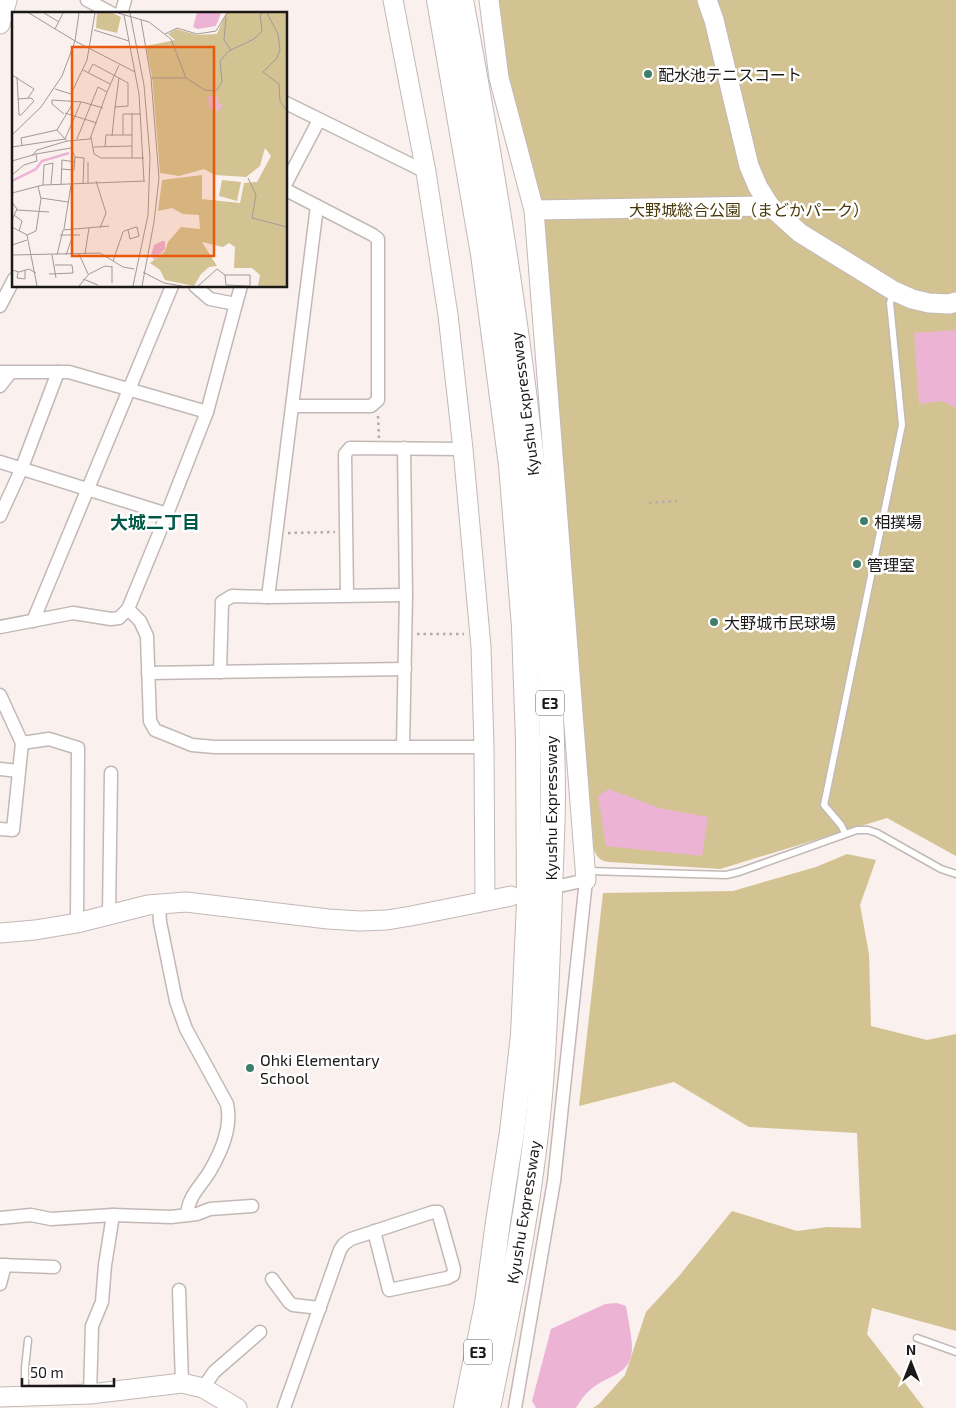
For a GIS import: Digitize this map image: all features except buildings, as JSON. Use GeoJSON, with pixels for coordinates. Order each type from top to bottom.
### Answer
{"type":"FeatureCollection","features":[{"type":"Feature","properties":{"kind":"highway","name":"Kyushu Expressway"},"geometry":{"type":"LineString","coordinates":[[439,0],[483,254],[507,435],[524,627],[528,741],[529,903],[523,1035],[512,1132],[472,1406]]}},
{"type":"Feature","properties":{"kind":"highway","name":"Kyushu Expressway"},"geometry":{"type":"LineString","coordinates":[[460,0],[484,122],[521,365],[540,547],[550,680],[553,795],[542,1072],[525,1214],[472,1406]]}},
{"type":"Feature","properties":{"kind":"street"},"geometry":{"type":"LineString","coordinates":[[0,24],[7,0]]}},
{"type":"Feature","properties":{"kind":"street"},"geometry":{"type":"LineString","coordinates":[[87,0],[109,12]]}},
{"type":"Feature","properties":{"kind":"street"},"geometry":{"type":"LineString","coordinates":[[392,0],[426,172],[448,315],[463,448],[480,634],[484,747],[484,901]]}},
{"type":"Feature","properties":{"kind":"street"},"geometry":{"type":"LineString","coordinates":[[489,0],[499,78],[534,210],[585,876],[554,1181],[515,1408]]}},
{"type":"Feature","properties":{"kind":"street"},"geometry":{"type":"LineString","coordinates":[[707,0],[714,20],[749,166],[770,206],[800,233],[894,291],[912,299],[929,303],[949,304],[956,302]]}},
{"type":"Feature","properties":{"kind":"street"},"geometry":{"type":"LineString","coordinates":[[288,104],[426,172]]}},
{"type":"Feature","properties":{"kind":"street"},"geometry":{"type":"LineString","coordinates":[[288,179],[319,120]]}},
{"type":"Feature","properties":{"kind":"street"},"geometry":{"type":"LineString","coordinates":[[288,191],[373,235],[378,240],[378,400],[371,406],[292,406]]}},
{"type":"Feature","properties":{"kind":"street"},"geometry":{"type":"LineString","coordinates":[[268,597],[318,206]]}},
{"type":"Feature","properties":{"kind":"street"},"geometry":{"type":"LineString","coordinates":[[534,210],[770,206]]}},
{"type":"Feature","properties":{"kind":"street"},"geometry":{"type":"LineString","coordinates":[[0,306],[12,283]]}},
{"type":"Feature","properties":{"kind":"street"},"geometry":{"type":"LineString","coordinates":[[33,620],[171,288]]}},
{"type":"Feature","properties":{"kind":"street"},"geometry":{"type":"LineString","coordinates":[[197,288],[210,299],[236,304]]}},
{"type":"Feature","properties":{"kind":"street"},"geometry":{"type":"LineString","coordinates":[[0,627],[73,613],[111,619],[119,618],[128,609],[207,412],[240,288]]}},
{"type":"Feature","properties":{"kind":"street"},"geometry":{"type":"LineString","coordinates":[[0,516],[21,470],[58,372]]}},
{"type":"Feature","properties":{"kind":"street"},"geometry":{"type":"LineString","coordinates":[[0,386],[5,373],[68,372],[207,412]]}},
{"type":"Feature","properties":{"kind":"street"},"geometry":{"type":"LineString","coordinates":[[346,595],[345,454],[350,448],[463,448]]}},
{"type":"Feature","properties":{"kind":"street"},"geometry":{"type":"LineString","coordinates":[[403,746],[406,634],[404,448]]}},
{"type":"Feature","properties":{"kind":"street"},"geometry":{"type":"LineString","coordinates":[[0,462],[88,491],[167,514]]}},
{"type":"Feature","properties":{"kind":"street"},"geometry":{"type":"LineString","coordinates":[[220,672],[222,602],[232,596],[406,595]]}},
{"type":"Feature","properties":{"kind":"street"},"geometry":{"type":"LineString","coordinates":[[128,609],[140,621],[147,636],[150,722],[155,730],[192,745],[215,747],[484,747]]}},
{"type":"Feature","properties":{"kind":"street"},"geometry":{"type":"LineString","coordinates":[[148,673],[405,669]]}},
{"type":"Feature","properties":{"kind":"street"},"geometry":{"type":"LineString","coordinates":[[0,694],[22,743],[13,830],[0,829]]}},
{"type":"Feature","properties":{"kind":"street"},"geometry":{"type":"LineString","coordinates":[[22,743],[49,739],[78,748],[77,923]]}},
{"type":"Feature","properties":{"kind":"street"},"geometry":{"type":"LineString","coordinates":[[0,769],[18,771]]}},
{"type":"Feature","properties":{"kind":"street"},"geometry":{"type":"LineString","coordinates":[[109,914],[111,773]]}},
{"type":"Feature","properties":{"kind":"street"},"geometry":{"type":"LineString","coordinates":[[564,885],[585,876]]}},
{"type":"Feature","properties":{"kind":"street"},"geometry":{"type":"LineString","coordinates":[[0,933],[35,930],[77,923],[158,904],[186,902],[360,921],[387,920],[511,896]]}},
{"type":"Feature","properties":{"kind":"street"},"geometry":{"type":"LineString","coordinates":[[158,904],[176,1001],[186,1029],[228,1104],[229,1114],[224,1140],[210,1171],[190,1198],[187,1206],[187,1215]]}},
{"type":"Feature","properties":{"kind":"street"},"geometry":{"type":"LineString","coordinates":[[0,1218],[31,1215],[51,1220],[113,1215],[150,1217],[197,1214],[210,1209],[252,1206]]}},
{"type":"Feature","properties":{"kind":"street"},"geometry":{"type":"LineString","coordinates":[[284,1408],[340,1250],[344,1244],[351,1239],[374,1231],[438,1212],[454,1269],[452,1275],[447,1278],[389,1290],[374,1231]]}},
{"type":"Feature","properties":{"kind":"street"},"geometry":{"type":"LineString","coordinates":[[90,1394],[92,1326],[102,1302],[105,1265],[113,1215]]}},
{"type":"Feature","properties":{"kind":"street"},"geometry":{"type":"LineString","coordinates":[[0,1284],[2,1265],[54,1267]]}},
{"type":"Feature","properties":{"kind":"street"},"geometry":{"type":"LineString","coordinates":[[272,1279],[293,1305],[320,1308]]}},
{"type":"Feature","properties":{"kind":"street"},"geometry":{"type":"LineString","coordinates":[[179,1290],[182,1383]]}},
{"type":"Feature","properties":{"kind":"street"},"geometry":{"type":"LineString","coordinates":[[203,1388],[214,1372],[260,1332]]}},
{"type":"Feature","properties":{"kind":"street"},"geometry":{"type":"LineString","coordinates":[[0,1397],[25,1396],[52,1402],[90,1394],[182,1383],[203,1388],[238,1408]]}},
{"type":"Feature","properties":{"kind":"lane"},"geometry":{"type":"LineString","coordinates":[[845,834],[841,825],[824,805],[902,425],[890,303],[894,291]]}},
{"type":"Feature","properties":{"kind":"lane"},"geometry":{"type":"LineString","coordinates":[[585,876],[726,875],[857,830],[868,830],[941,869],[956,874]]}},
{"type":"Feature","properties":{"kind":"lane"},"geometry":{"type":"LineString","coordinates":[[917,1338],[956,1352]]}},
{"type":"Feature","properties":{"kind":"lane"},"geometry":{"type":"LineString","coordinates":[[25,1396],[28,1340]]}},
{"type":"Feature","properties":{"kind":"path"},"geometry":{"type":"LineString","coordinates":[[378,400],[379,448]]}},
{"type":"Feature","properties":{"kind":"path"},"geometry":{"type":"LineString","coordinates":[[649,503],[678,501]]}},
{"type":"Feature","properties":{"kind":"path"},"geometry":{"type":"LineString","coordinates":[[277,533],[346,532]]}},
{"type":"Feature","properties":{"kind":"path"},"geometry":{"type":"LineString","coordinates":[[406,634],[480,634]]}},
{"type":"Feature","properties":{"kind":"green space","name":"大野城総合公園（まどかパーク）"},"geometry":{"type":"Polygon","coordinates":[[[497,0],[956,0],[956,856],[887,818],[720,869],[609,862],[601,860],[595,852],[539,195],[508,74],[497,0]]]}},
{"type":"Feature","properties":{"kind":"green space"},"geometry":{"type":"Polygon","coordinates":[[[847,854],[876,860],[860,905],[869,954],[871,1026],[927,1040],[956,1034],[956,1331],[872,1308],[867,1334],[924,1408],[593,1408],[599,1404],[625,1375],[646,1312],[679,1276],[732,1211],[797,1231],[827,1227],[861,1228],[857,1133],[749,1127],[674,1082],[579,1106],[603,893],[733,891],[816,867],[847,854]]]}},
{"type":"Feature","properties":{"kind":"shaded area"},"geometry":{"type":"Polygon","coordinates":[[[956,330],[956,408],[942,401],[919,404],[914,333],[956,330]]]}},
{"type":"Feature","properties":{"kind":"shaded area"},"geometry":{"type":"Polygon","coordinates":[[[609,789],[659,808],[708,817],[702,856],[606,846],[598,796],[609,789]]]}},
{"type":"Feature","properties":{"kind":"shaded area"},"geometry":{"type":"Polygon","coordinates":[[[617,1303],[626,1306],[632,1345],[631,1355],[624,1369],[590,1390],[576,1408],[536,1408],[532,1401],[551,1329],[605,1304],[617,1303]]]}},
{"type":"Feature","properties":{"kind":"place","name":"配水池テニスコート"},"geometry":{"type":"Point","coordinates":[648,74]}},
{"type":"Feature","properties":{"kind":"place","name":"相撲場"},"geometry":{"type":"Point","coordinates":[864,521]}},
{"type":"Feature","properties":{"kind":"place","name":"管理室"},"geometry":{"type":"Point","coordinates":[857,564]}},
{"type":"Feature","properties":{"kind":"place","name":"大野城市民球場"},"geometry":{"type":"Point","coordinates":[714,622]}},
{"type":"Feature","properties":{"kind":"place","name":"Ohki Elementary School"},"geometry":{"type":"Point","coordinates":[250,1068]}},
{"type":"Feature","properties":{"kind":"district","name":"大城二丁目"},"geometry":{"type":"Point","coordinates":[155,522]}}]}
